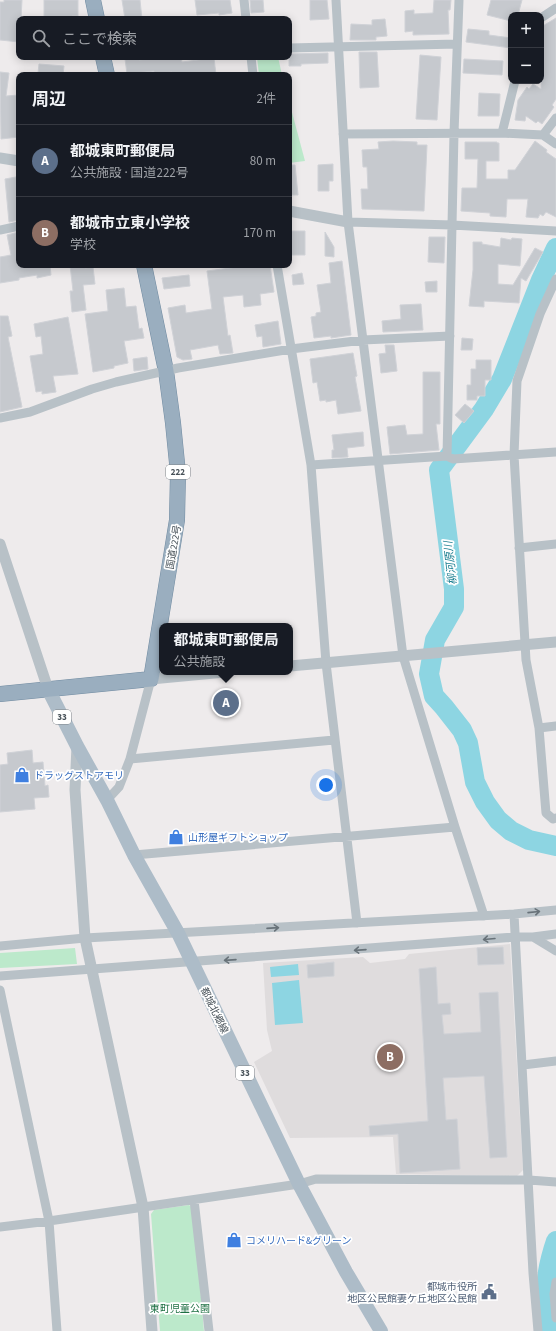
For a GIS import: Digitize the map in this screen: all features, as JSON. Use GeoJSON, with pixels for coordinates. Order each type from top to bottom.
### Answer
{"type":"FeatureCollection","features":[{"type":"Feature","properties":{"kind":"highway"},"geometry":{"type":"LineString","coordinates":[[93,0],[96,16]]}},
{"type":"Feature","properties":{"kind":"highway"},"geometry":{"type":"LineString","coordinates":[[104,60],[106,72]]}},
{"type":"Feature","properties":{"kind":"highway","name":"国道222号"},"geometry":{"type":"LineString","coordinates":[[145,268],[166,371],[178,473],[177,520],[160,623]]}},
{"type":"Feature","properties":{"kind":"highway","name":"国道222号"},"geometry":{"type":"LineString","coordinates":[[151,679],[159,630]]}},
{"type":"Feature","properties":{"kind":"highway"},"geometry":{"type":"LineString","coordinates":[[0,694],[151,679]]}},
{"type":"Feature","properties":{"kind":"main road","name":"都城北郷線"},"geometry":{"type":"LineString","coordinates":[[48,689],[107,800],[134,855],[178,933],[299,1184],[346,1272],[381,1331]]}},
{"type":"Feature","properties":{"kind":"street"},"geometry":{"type":"LineString","coordinates":[[244,0],[246,16]]}},
{"type":"Feature","properties":{"kind":"street"},"geometry":{"type":"LineString","coordinates":[[336,0],[348,222],[403,656],[455,827],[484,916]]}},
{"type":"Feature","properties":{"kind":"street"},"geometry":{"type":"LineString","coordinates":[[450,457],[452,225],[459,0]]}},
{"type":"Feature","properties":{"kind":"street"},"geometry":{"type":"LineString","coordinates":[[544,16],[556,8]]}},
{"type":"Feature","properties":{"kind":"street"},"geometry":{"type":"LineString","coordinates":[[292,48],[457,44]]}},
{"type":"Feature","properties":{"kind":"street"},"geometry":{"type":"LineString","coordinates":[[251,60],[253,72]]}},
{"type":"Feature","properties":{"kind":"street"},"geometry":{"type":"LineString","coordinates":[[502,133],[514,84]]}},
{"type":"Feature","properties":{"kind":"street"},"geometry":{"type":"LineString","coordinates":[[544,135],[556,118]]}},
{"type":"Feature","properties":{"kind":"street"},"geometry":{"type":"LineString","coordinates":[[343,134],[502,133],[544,135],[556,144]]}},
{"type":"Feature","properties":{"kind":"street"},"geometry":{"type":"LineString","coordinates":[[0,158],[16,161]]}},
{"type":"Feature","properties":{"kind":"street"},"geometry":{"type":"LineString","coordinates":[[292,212],[348,222],[452,225],[556,231]]}},
{"type":"Feature","properties":{"kind":"street"},"geometry":{"type":"LineString","coordinates":[[0,230],[16,227]]}},
{"type":"Feature","properties":{"kind":"street"},"geometry":{"type":"LineString","coordinates":[[278,268],[311,465],[326,663],[357,923]]}},
{"type":"Feature","properties":{"kind":"street"},"geometry":{"type":"LineString","coordinates":[[556,279],[540,314],[517,381],[514,455],[526,660],[539,728],[546,814],[553,819],[556,818]]}},
{"type":"Feature","properties":{"kind":"street"},"geometry":{"type":"LineString","coordinates":[[0,418],[30,412],[92,389],[116,382],[178,368],[291,349],[363,340],[450,336]]}},
{"type":"Feature","properties":{"kind":"street"},"geometry":{"type":"LineString","coordinates":[[311,465],[556,452]]}},
{"type":"Feature","properties":{"kind":"street"},"geometry":{"type":"LineString","coordinates":[[0,544],[48,689]]}},
{"type":"Feature","properties":{"kind":"street"},"geometry":{"type":"LineString","coordinates":[[519,548],[556,544]]}},
{"type":"Feature","properties":{"kind":"street"},"geometry":{"type":"LineString","coordinates":[[293,666],[556,642]]}},
{"type":"Feature","properties":{"kind":"street"},"geometry":{"type":"LineString","coordinates":[[107,800],[119,787],[130,759],[151,679],[193,675]]}},
{"type":"Feature","properties":{"kind":"street"},"geometry":{"type":"LineString","coordinates":[[539,728],[556,726]]}},
{"type":"Feature","properties":{"kind":"street"},"geometry":{"type":"LineString","coordinates":[[130,759],[334,740]]}},
{"type":"Feature","properties":{"kind":"street"},"geometry":{"type":"LineString","coordinates":[[77,746],[75,790],[85,938],[143,1207],[152,1331]]}},
{"type":"Feature","properties":{"kind":"street"},"geometry":{"type":"LineString","coordinates":[[134,855],[455,827]]}},
{"type":"Feature","properties":{"kind":"street"},"geometry":{"type":"LineString","coordinates":[[0,946],[85,938],[484,916],[556,910]]}},
{"type":"Feature","properties":{"kind":"street"},"geometry":{"type":"LineString","coordinates":[[514,914],[533,1273],[538,1331]]}},
{"type":"Feature","properties":{"kind":"street"},"geometry":{"type":"LineString","coordinates":[[0,976],[515,937],[533,937],[556,934]]}},
{"type":"Feature","properties":{"kind":"street"},"geometry":{"type":"LineString","coordinates":[[533,937],[556,951]]}},
{"type":"Feature","properties":{"kind":"street"},"geometry":{"type":"LineString","coordinates":[[0,990],[49,1221],[57,1331]]}},
{"type":"Feature","properties":{"kind":"street"},"geometry":{"type":"LineString","coordinates":[[523,1065],[556,1061]]}},
{"type":"Feature","properties":{"kind":"street"},"geometry":{"type":"LineString","coordinates":[[0,1227],[194,1200],[299,1184],[316,1179],[529,1180],[556,1182]]}},
{"type":"Feature","properties":{"kind":"street"},"geometry":{"type":"LineString","coordinates":[[194,1200],[209,1331]]}},
{"type":"Feature","properties":{"kind":"street"},"geometry":{"type":"LineString","coordinates":[[556,1282],[554,1294],[556,1318]]}},
{"type":"Feature","properties":{"kind":"shaded area"},"geometry":{"type":"Polygon","coordinates":[[[510,944],[523,1170],[517,1176],[396,1174],[393,1137],[290,1138],[254,1062],[272,1051],[267,1030],[263,963],[363,957],[370,963],[405,959],[409,954],[510,944]]]}},
{"type":"Feature","properties":{"kind":"green space"},"geometry":{"type":"Polygon","coordinates":[[[257,60],[279,60],[281,72],[259,72],[257,60]]]}},
{"type":"Feature","properties":{"kind":"green space"},"geometry":{"type":"Polygon","coordinates":[[[292,112],[305,161],[292,163],[292,112]]]}},
{"type":"Feature","properties":{"kind":"green space"},"geometry":{"type":"Polygon","coordinates":[[[75,948],[77,964],[0,968],[0,953],[75,948]]]}},
{"type":"Feature","properties":{"kind":"green space","name":"東町児童公園"},"geometry":{"type":"Polygon","coordinates":[[[189,1205],[193,1208],[204,1331],[160,1331],[151,1214],[154,1210],[189,1205]]]}},
{"type":"Feature","properties":{"kind":"water"},"geometry":{"type":"Polygon","coordinates":[[[298,964],[299,975],[271,977],[270,967],[298,964]]]}},
{"type":"Feature","properties":{"kind":"water"},"geometry":{"type":"Polygon","coordinates":[[[299,980],[303,1023],[275,1025],[272,983],[299,980]]]}},
{"type":"Feature","properties":{"kind":"building"},"geometry":{"type":"Polygon","coordinates":[[[4,0],[22,0],[21,16],[16,16],[16,42],[0,40],[0,2],[4,2],[4,0]]]}},
{"type":"Feature","properties":{"kind":"building"},"geometry":{"type":"Polygon","coordinates":[[[44,0],[78,0],[78,16],[44,16],[44,0]]]}},
{"type":"Feature","properties":{"kind":"building"},"geometry":{"type":"Polygon","coordinates":[[[122,0],[140,0],[142,16],[125,16],[122,0]]]}},
{"type":"Feature","properties":{"kind":"building"},"geometry":{"type":"Polygon","coordinates":[[[195,0],[230,0],[232,13],[219,15],[219,13],[197,15],[195,0]]]}},
{"type":"Feature","properties":{"kind":"building"},"geometry":{"type":"Polygon","coordinates":[[[250,0],[263,0],[264,12],[251,13],[250,0]]]}},
{"type":"Feature","properties":{"kind":"building"},"geometry":{"type":"Polygon","coordinates":[[[310,0],[327,0],[329,19],[310,20],[310,0]]]}},
{"type":"Feature","properties":{"kind":"building"},"geometry":{"type":"Polygon","coordinates":[[[434,0],[451,0],[450,10],[448,10],[449,34],[413,35],[413,31],[405,32],[405,11],[414,10],[414,14],[433,13],[434,0]]]}},
{"type":"Feature","properties":{"kind":"building"},"geometry":{"type":"Polygon","coordinates":[[[491,0],[522,0],[519,12],[508,12],[508,20],[487,15],[491,0]]]}},
{"type":"Feature","properties":{"kind":"building"},"geometry":{"type":"Polygon","coordinates":[[[556,18],[556,99],[552,105],[554,107],[542,124],[538,121],[536,123],[526,116],[525,121],[515,120],[518,100],[527,87],[529,89],[533,84],[541,89],[541,84],[544,84],[544,25],[556,18]]]}},
{"type":"Feature","properties":{"kind":"building"},"geometry":{"type":"Polygon","coordinates":[[[385,19],[387,36],[376,37],[376,40],[350,40],[351,24],[372,25],[372,20],[385,19]]]}},
{"type":"Feature","properties":{"kind":"building"},"geometry":{"type":"Polygon","coordinates":[[[468,29],[489,31],[489,35],[508,38],[508,48],[466,42],[468,29]]]}},
{"type":"Feature","properties":{"kind":"building"},"geometry":{"type":"Polygon","coordinates":[[[359,52],[377,52],[379,87],[360,88],[359,52]]]}},
{"type":"Feature","properties":{"kind":"building"},"geometry":{"type":"Polygon","coordinates":[[[328,53],[328,63],[289,66],[289,60],[292,60],[292,54],[328,53]]]}},
{"type":"Feature","properties":{"kind":"building"},"geometry":{"type":"Polygon","coordinates":[[[420,55],[441,57],[437,120],[416,119],[420,55]]]}},
{"type":"Feature","properties":{"kind":"building"},"geometry":{"type":"Polygon","coordinates":[[[464,59],[503,61],[502,75],[463,73],[464,59]]]}},
{"type":"Feature","properties":{"kind":"building"},"geometry":{"type":"Polygon","coordinates":[[[125,60],[182,60],[182,62],[214,60],[216,72],[154,71],[127,72],[125,60]]]}},
{"type":"Feature","properties":{"kind":"building"},"geometry":{"type":"Polygon","coordinates":[[[39,64],[64,66],[63,72],[38,72],[39,64]]]}},
{"type":"Feature","properties":{"kind":"building"},"geometry":{"type":"Polygon","coordinates":[[[0,72],[9,73],[6,96],[16,95],[16,137],[1,139],[0,72]]]}},
{"type":"Feature","properties":{"kind":"building"},"geometry":{"type":"Polygon","coordinates":[[[479,93],[500,94],[499,116],[478,116],[479,93]]]}},
{"type":"Feature","properties":{"kind":"building"},"geometry":{"type":"Polygon","coordinates":[[[535,141],[556,159],[556,217],[546,212],[543,216],[540,214],[538,218],[526,217],[528,199],[507,199],[506,217],[490,216],[490,213],[461,211],[462,188],[477,188],[478,159],[465,159],[465,142],[499,143],[499,161],[486,161],[486,179],[508,179],[508,170],[515,170],[535,141]]]}},
{"type":"Feature","properties":{"kind":"building"},"geometry":{"type":"Polygon","coordinates":[[[378,142],[417,142],[417,145],[427,145],[424,211],[362,209],[361,189],[368,189],[367,167],[363,167],[362,150],[379,149],[378,142]]]}},
{"type":"Feature","properties":{"kind":"building"},"geometry":{"type":"Polygon","coordinates":[[[333,164],[333,181],[329,181],[329,191],[318,191],[318,165],[333,164]]]}},
{"type":"Feature","properties":{"kind":"building"},"geometry":{"type":"Polygon","coordinates":[[[292,165],[295,165],[298,195],[292,195],[292,165]]]}},
{"type":"Feature","properties":{"kind":"building"},"geometry":{"type":"Polygon","coordinates":[[[16,177],[16,221],[9,222],[5,179],[16,177]]]}},
{"type":"Feature","properties":{"kind":"building"},"geometry":{"type":"Polygon","coordinates":[[[292,231],[305,231],[305,255],[292,255],[292,231]]]}},
{"type":"Feature","properties":{"kind":"building"},"geometry":{"type":"Polygon","coordinates":[[[325,232],[334,247],[334,257],[325,256],[325,232]]]}},
{"type":"Feature","properties":{"kind":"building"},"geometry":{"type":"Polygon","coordinates":[[[16,233],[16,268],[50,268],[51,275],[37,278],[37,275],[0,283],[0,257],[11,255],[7,235],[16,233]]]}},
{"type":"Feature","properties":{"kind":"building"},"geometry":{"type":"Polygon","coordinates":[[[429,237],[445,237],[444,263],[428,262],[429,237]]]}},
{"type":"Feature","properties":{"kind":"building"},"geometry":{"type":"Polygon","coordinates":[[[501,238],[511,240],[512,238],[522,239],[520,266],[498,264],[498,284],[513,285],[535,248],[543,252],[526,281],[521,278],[519,303],[484,301],[484,307],[469,306],[473,270],[473,242],[482,242],[482,244],[500,247],[501,238]]]}},
{"type":"Feature","properties":{"kind":"building"},"geometry":{"type":"Polygon","coordinates":[[[342,261],[351,335],[331,338],[331,336],[314,338],[311,317],[316,316],[316,313],[321,312],[317,285],[331,283],[329,263],[342,261]]]}},
{"type":"Feature","properties":{"kind":"building"},"geometry":{"type":"Polygon","coordinates":[[[70,268],[93,268],[95,284],[83,285],[86,310],[72,312],[70,291],[73,291],[70,268]]]}},
{"type":"Feature","properties":{"kind":"building"},"geometry":{"type":"Polygon","coordinates":[[[230,268],[270,268],[274,292],[260,294],[261,305],[244,307],[243,295],[223,297],[228,336],[230,335],[233,353],[220,354],[218,345],[190,350],[192,359],[183,360],[177,357],[168,308],[185,305],[186,313],[212,309],[207,271],[230,268]]]}},
{"type":"Feature","properties":{"kind":"building"},"geometry":{"type":"Polygon","coordinates":[[[302,273],[304,284],[293,285],[292,275],[302,273]]]}},
{"type":"Feature","properties":{"kind":"building"},"geometry":{"type":"Polygon","coordinates":[[[189,275],[190,286],[164,289],[162,278],[189,275]]]}},
{"type":"Feature","properties":{"kind":"building"},"geometry":{"type":"Polygon","coordinates":[[[437,281],[437,292],[426,292],[425,282],[437,281]]]}},
{"type":"Feature","properties":{"kind":"building"},"geometry":{"type":"Polygon","coordinates":[[[124,288],[126,307],[136,306],[139,329],[142,328],[144,338],[124,341],[128,363],[114,366],[114,368],[93,372],[85,314],[108,311],[106,290],[124,288]]]}},
{"type":"Feature","properties":{"kind":"building"},"geometry":{"type":"Polygon","coordinates":[[[421,304],[423,330],[383,332],[382,321],[401,319],[400,305],[421,304]]]}},
{"type":"Feature","properties":{"kind":"building"},"geometry":{"type":"Polygon","coordinates":[[[0,316],[8,316],[12,336],[8,337],[22,407],[0,412],[0,316]]]}},
{"type":"Feature","properties":{"kind":"building"},"geometry":{"type":"Polygon","coordinates":[[[68,317],[78,374],[53,376],[56,392],[42,394],[42,391],[36,392],[30,356],[43,354],[41,336],[36,337],[34,324],[68,317]]]}},
{"type":"Feature","properties":{"kind":"building"},"geometry":{"type":"Polygon","coordinates":[[[278,321],[281,344],[263,347],[262,336],[257,337],[255,325],[278,321]]]}},
{"type":"Feature","properties":{"kind":"building"},"geometry":{"type":"Polygon","coordinates":[[[462,338],[473,339],[472,350],[461,350],[462,338]]]}},
{"type":"Feature","properties":{"kind":"building"},"geometry":{"type":"Polygon","coordinates":[[[385,345],[394,345],[397,371],[381,373],[379,354],[386,353],[385,345]]]}},
{"type":"Feature","properties":{"kind":"building"},"geometry":{"type":"Polygon","coordinates":[[[353,353],[357,376],[355,377],[361,411],[338,414],[336,400],[326,402],[326,400],[320,401],[317,382],[313,383],[310,359],[353,353]]]}},
{"type":"Feature","properties":{"kind":"building"},"geometry":{"type":"Polygon","coordinates":[[[147,357],[148,369],[134,371],[133,359],[147,357]]]}},
{"type":"Feature","properties":{"kind":"building"},"geometry":{"type":"Polygon","coordinates":[[[476,360],[491,360],[491,380],[485,380],[485,396],[477,396],[477,400],[467,400],[467,385],[471,385],[471,369],[476,369],[476,360]]]}},
{"type":"Feature","properties":{"kind":"building"},"geometry":{"type":"Polygon","coordinates":[[[423,372],[440,372],[440,424],[436,424],[439,450],[390,454],[387,427],[405,425],[407,435],[423,434],[423,372]]]}},
{"type":"Feature","properties":{"kind":"building"},"geometry":{"type":"Polygon","coordinates":[[[465,404],[474,411],[464,423],[455,415],[465,404]]]}},
{"type":"Feature","properties":{"kind":"building"},"geometry":{"type":"Polygon","coordinates":[[[363,432],[364,446],[347,448],[348,457],[332,458],[332,450],[334,450],[332,435],[363,432]]]}},
{"type":"Feature","properties":{"kind":"building","name":"ドラッグストアモリ"},"geometry":{"type":"Polygon","coordinates":[[[32,750],[33,763],[43,762],[45,786],[48,785],[49,797],[34,798],[35,809],[0,812],[0,765],[8,764],[7,753],[32,750]]]}},
{"type":"Feature","properties":{"kind":"building"},"geometry":{"type":"Polygon","coordinates":[[[503,947],[504,964],[478,965],[477,948],[503,947]]]}},
{"type":"Feature","properties":{"kind":"building"},"geometry":{"type":"Polygon","coordinates":[[[334,962],[334,976],[308,978],[307,965],[334,962]]]}},
{"type":"Feature","properties":{"kind":"building"},"geometry":{"type":"Polygon","coordinates":[[[436,967],[438,1004],[450,1003],[451,1014],[442,1015],[444,1034],[481,1032],[479,993],[498,992],[507,1157],[490,1158],[484,1076],[443,1078],[446,1120],[457,1119],[460,1169],[400,1173],[398,1134],[370,1136],[369,1126],[428,1121],[419,969],[436,967]]]}},
{"type":"Feature","properties":{"kind":"waterway","name":"柳河原川"},"geometry":{"type":"LineString","coordinates":[[556,248],[541,280],[502,379],[484,409],[439,470],[454,589],[454,607],[435,640],[429,674],[434,696],[462,730],[468,743],[475,782],[485,802],[498,820],[511,831],[529,840],[556,846]]}},
{"type":"Feature","properties":{"kind":"waterway","name":"柳河原川"},"geometry":{"type":"LineString","coordinates":[[550,1331],[546,1308],[546,1286],[556,1241]]}},
{"type":"Feature","properties":{"kind":"place","name":"都城東町郵便局"},"geometry":{"type":"Point","coordinates":[226,703]}},
{"type":"Feature","properties":{"kind":"place","name":"ドラッグストアモリ"},"geometry":{"type":"Point","coordinates":[22,775]}},
{"type":"Feature","properties":{"kind":"place","name":"山形屋ギフトショップ"},"geometry":{"type":"Point","coordinates":[176,837]}},
{"type":"Feature","properties":{"kind":"place","name":"都城市立東小学校"},"geometry":{"type":"Point","coordinates":[390,1057]}},
{"type":"Feature","properties":{"kind":"place","name":"コメリハード&グリーン"},"geometry":{"type":"Point","coordinates":[234,1240]}},
{"type":"Feature","properties":{"kind":"place","name":"都城市役所 地区公民館妻ケ丘地区公民館"},"geometry":{"type":"Point","coordinates":[489,1292]}}]}
